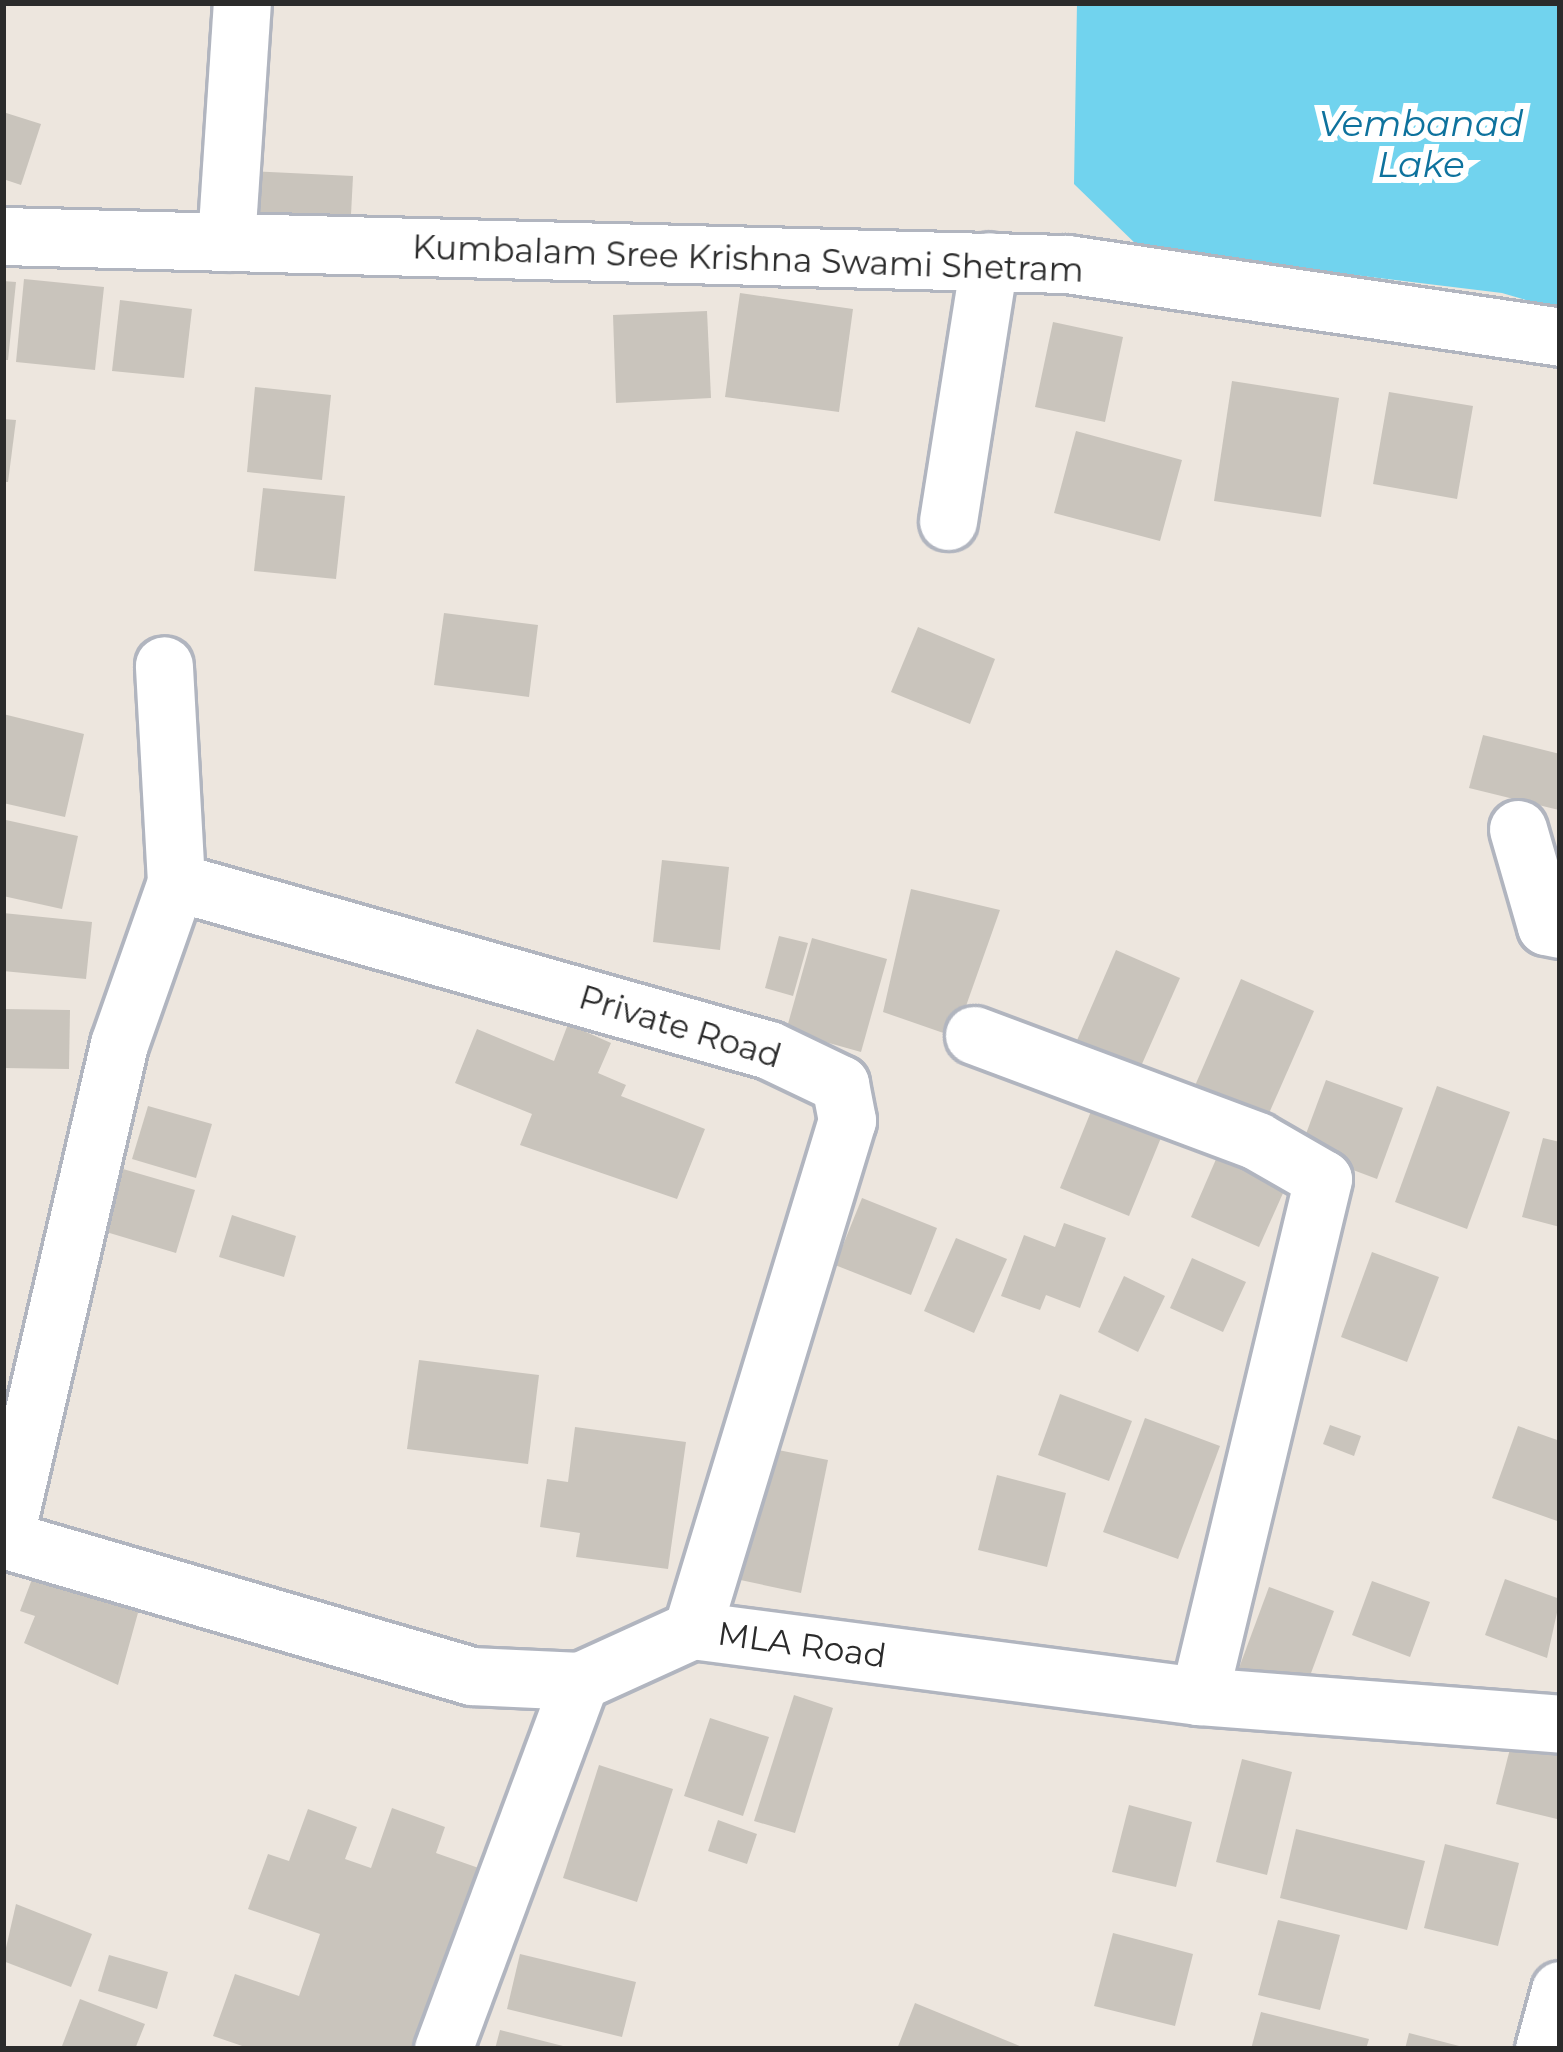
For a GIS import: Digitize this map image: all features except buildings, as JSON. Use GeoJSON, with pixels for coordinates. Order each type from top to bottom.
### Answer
{"type":"FeatureCollection","features":[{"type":"Feature","properties":{"kind":"street"},"geometry":{"type":"LineString","coordinates":[[226,242],[242,3]]}},
{"type":"Feature","properties":{"kind":"street","name":"Kumbalam Sree Krishna Swami Shetram"},"geometry":{"type":"LineString","coordinates":[[3,236],[989,261],[1560,337]]}},
{"type":"Feature","properties":{"kind":"street"},"geometry":{"type":"LineString","coordinates":[[949,521],[989,261]]}},
{"type":"Feature","properties":{"kind":"street"},"geometry":{"type":"LineString","coordinates":[[4,1537],[119,1044],[176,882],[164,665]]}},
{"type":"Feature","properties":{"kind":"street"},"geometry":{"type":"LineString","coordinates":[[1519,829],[1546,926],[1560,928]]}},
{"type":"Feature","properties":{"kind":"street","name":"Private Road"},"geometry":{"type":"LineString","coordinates":[[176,882],[770,1050],[840,1084],[847,1120],[692,1630]]}},
{"type":"Feature","properties":{"kind":"street"},"geometry":{"type":"LineString","coordinates":[[974,1035],[1257,1141],[1323,1179],[1199,1696]]}},
{"type":"Feature","properties":{"kind":"street","name":"MLA Road"},"geometry":{"type":"LineString","coordinates":[[4,1537],[471,1676],[580,1681],[692,1630],[1199,1696],[1560,1724]]}},
{"type":"Feature","properties":{"kind":"street"},"geometry":{"type":"LineString","coordinates":[[442,2049],[580,1681]]}},
{"type":"Feature","properties":{"kind":"street"},"geometry":{"type":"LineString","coordinates":[[1544,2049],[1560,1990]]}},
{"type":"Feature","properties":{"kind":"water","name":"Vembanad Lake"},"geometry":{"type":"Polygon","coordinates":[[[1077,3],[1560,3],[1560,310],[1502,293],[1141,249],[1074,184],[1077,3]]]}}]}
